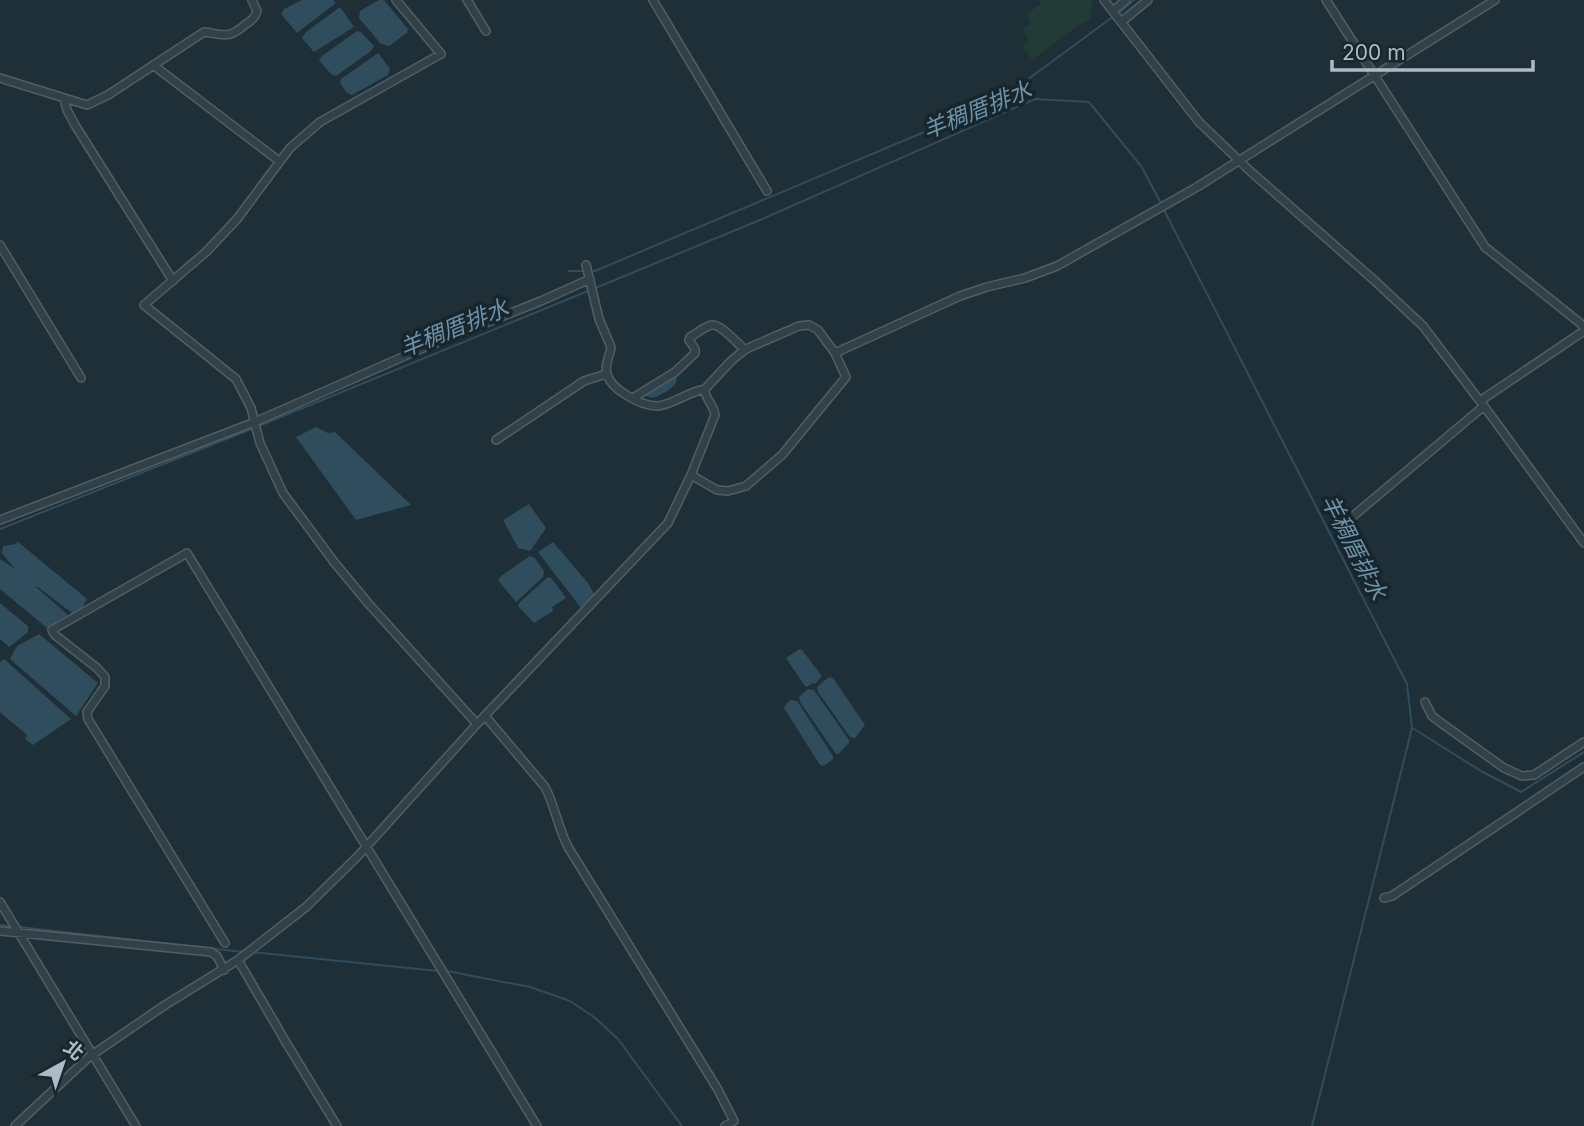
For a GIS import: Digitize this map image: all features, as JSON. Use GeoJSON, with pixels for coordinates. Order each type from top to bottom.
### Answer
{"type":"FeatureCollection","features":[{"type":"Feature","properties":{"kind":"street"},"geometry":{"type":"LineString","coordinates":[[0,78],[87,105],[204,32],[230,36],[236,33],[255,17],[257,11],[252,0]]}},
{"type":"Feature","properties":{"kind":"street"},"geometry":{"type":"LineString","coordinates":[[396,0],[441,54],[320,122],[290,148],[237,219],[206,251],[144,305],[236,379],[251,408],[259,440],[283,492],[368,603],[477,724]]}},
{"type":"Feature","properties":{"kind":"street"},"geometry":{"type":"LineString","coordinates":[[467,0],[486,32]]}},
{"type":"Feature","properties":{"kind":"street"},"geometry":{"type":"LineString","coordinates":[[653,0],[767,191]]}},
{"type":"Feature","properties":{"kind":"street"},"geometry":{"type":"LineString","coordinates":[[1104,0],[1199,122],[1423,326],[1584,542]]}},
{"type":"Feature","properties":{"kind":"street"},"geometry":{"type":"LineString","coordinates":[[1117,16],[1126,0]]}},
{"type":"Feature","properties":{"kind":"street"},"geometry":{"type":"LineString","coordinates":[[1117,16],[1148,0]]}},
{"type":"Feature","properties":{"kind":"street"},"geometry":{"type":"LineString","coordinates":[[1325,0],[1485,247],[1584,329],[1482,404],[1339,528]]}},
{"type":"Feature","properties":{"kind":"street"},"geometry":{"type":"LineString","coordinates":[[835,353],[960,296],[1057,266],[1197,187],[1494,0]]}},
{"type":"Feature","properties":{"kind":"street"},"geometry":{"type":"LineString","coordinates":[[153,65],[279,161]]}},
{"type":"Feature","properties":{"kind":"street"},"geometry":{"type":"LineString","coordinates":[[64,99],[75,125],[173,281]]}},
{"type":"Feature","properties":{"kind":"street"},"geometry":{"type":"LineString","coordinates":[[0,244],[81,378]]}},
{"type":"Feature","properties":{"kind":"street"},"geometry":{"type":"LineString","coordinates":[[586,265],[599,318],[611,347],[606,374],[614,386],[643,403],[659,406],[696,390],[705,389],[745,350],[799,326],[809,325],[818,330],[835,353],[846,377],[782,455],[746,486],[728,491],[717,490],[691,475]]}},
{"type":"Feature","properties":{"kind":"street"},"geometry":{"type":"LineString","coordinates":[[0,520],[255,424],[423,348],[590,279]]}},
{"type":"Feature","properties":{"kind":"street"},"geometry":{"type":"LineString","coordinates":[[632,398],[682,366],[695,353],[690,337],[710,325],[715,324],[722,328],[745,350]]}},
{"type":"Feature","properties":{"kind":"street"},"geometry":{"type":"LineString","coordinates":[[496,440],[584,381],[606,374]]}},
{"type":"Feature","properties":{"kind":"street"},"geometry":{"type":"LineString","coordinates":[[15,1126],[92,1055],[241,958],[306,906],[367,847],[477,724],[668,523],[715,415],[715,410],[704,393],[705,389]]}},
{"type":"Feature","properties":{"kind":"street"},"geometry":{"type":"LineString","coordinates":[[225,943],[88,719],[87,712],[106,686],[105,677],[52,630],[187,553],[537,1126]]}},
{"type":"Feature","properties":{"kind":"street"},"geometry":{"type":"LineString","coordinates":[[1425,702],[1432,716],[1504,768],[1522,776],[1534,775],[1584,742]]}},
{"type":"Feature","properties":{"kind":"street"},"geometry":{"type":"LineString","coordinates":[[485,716],[545,787],[551,798],[560,833],[717,1088],[734,1121],[725,1126]]}},
{"type":"Feature","properties":{"kind":"street"},"geometry":{"type":"LineString","coordinates":[[1384,898],[1402,889],[1584,766]]}},
{"type":"Feature","properties":{"kind":"street"},"geometry":{"type":"LineString","coordinates":[[0,902],[136,1126]]}},
{"type":"Feature","properties":{"kind":"street"},"geometry":{"type":"LineString","coordinates":[[0,931],[17,929],[211,952],[217,956],[224,970]]}},
{"type":"Feature","properties":{"kind":"street"},"geometry":{"type":"LineString","coordinates":[[241,958],[287,1044],[337,1126]]}},
{"type":"Feature","properties":{"kind":"green space"},"geometry":{"type":"Polygon","coordinates":[[[1039,0],[1093,2],[1090,20],[1080,24],[1032,60],[1022,45],[1029,40],[1022,28],[1031,24],[1027,14],[1041,4],[1039,0]]]}},
{"type":"Feature","properties":{"kind":"water"},"geometry":{"type":"Polygon","coordinates":[[[302,0],[333,0],[336,3],[297,33],[281,14],[284,9],[302,0]]]}},
{"type":"Feature","properties":{"kind":"water"},"geometry":{"type":"Polygon","coordinates":[[[384,0],[408,29],[407,33],[389,46],[381,44],[359,18],[360,11],[384,0]]]}},
{"type":"Feature","properties":{"kind":"water"},"geometry":{"type":"Polygon","coordinates":[[[340,7],[354,27],[314,52],[302,38],[306,32],[340,7]]]}},
{"type":"Feature","properties":{"kind":"water"},"geometry":{"type":"Polygon","coordinates":[[[357,31],[374,46],[371,51],[336,76],[331,74],[319,60],[357,31]]]}},
{"type":"Feature","properties":{"kind":"water"},"geometry":{"type":"Polygon","coordinates":[[[378,53],[390,69],[388,75],[352,95],[347,93],[340,83],[341,79],[378,53]]]}},
{"type":"Feature","properties":{"kind":"water"},"geometry":{"type":"Polygon","coordinates":[[[676,375],[676,382],[665,392],[654,398],[641,395],[676,375]]]}},
{"type":"Feature","properties":{"kind":"water"},"geometry":{"type":"Polygon","coordinates":[[[316,427],[328,433],[335,432],[411,505],[356,520],[296,437],[316,427]]]}},
{"type":"Feature","properties":{"kind":"water"},"geometry":{"type":"Polygon","coordinates":[[[529,504],[546,528],[530,551],[518,548],[503,520],[529,504]]]}},
{"type":"Feature","properties":{"kind":"water"},"geometry":{"type":"Polygon","coordinates":[[[17,541],[87,599],[82,608],[72,613],[36,587],[68,615],[47,628],[0,589],[0,559],[15,569],[2,553],[3,546],[16,544],[17,541]]]}},
{"type":"Feature","properties":{"kind":"water"},"geometry":{"type":"Polygon","coordinates":[[[553,542],[594,594],[581,608],[538,552],[553,542]]]}},
{"type":"Feature","properties":{"kind":"water"},"geometry":{"type":"Polygon","coordinates":[[[530,556],[535,558],[544,571],[543,577],[516,602],[498,580],[530,556]]]}},
{"type":"Feature","properties":{"kind":"water"},"geometry":{"type":"Polygon","coordinates":[[[548,577],[566,598],[552,607],[553,611],[534,623],[518,606],[548,577]]]}},
{"type":"Feature","properties":{"kind":"water"},"geometry":{"type":"Polygon","coordinates":[[[0,603],[28,626],[28,632],[9,647],[0,639],[0,603]]]}},
{"type":"Feature","properties":{"kind":"water"},"geometry":{"type":"Polygon","coordinates":[[[39,634],[98,683],[76,716],[10,659],[17,646],[39,634]]]}},
{"type":"Feature","properties":{"kind":"water"},"geometry":{"type":"Polygon","coordinates":[[[800,649],[822,676],[815,684],[807,687],[786,658],[800,649]]]}},
{"type":"Feature","properties":{"kind":"water"},"geometry":{"type":"Polygon","coordinates":[[[4,659],[71,719],[33,745],[25,739],[27,735],[0,712],[0,662],[4,659]]]}},
{"type":"Feature","properties":{"kind":"water"},"geometry":{"type":"Polygon","coordinates":[[[829,677],[833,678],[865,725],[855,738],[850,737],[818,692],[817,687],[829,677]]]}},
{"type":"Feature","properties":{"kind":"water"},"geometry":{"type":"Polygon","coordinates":[[[808,689],[814,690],[849,740],[838,754],[800,702],[799,697],[808,689]]]}},
{"type":"Feature","properties":{"kind":"water"},"geometry":{"type":"Polygon","coordinates":[[[791,700],[797,701],[833,756],[824,766],[820,765],[784,708],[791,700]]]}},
{"type":"Feature","properties":{"kind":"waterway"},"geometry":{"type":"LineString","coordinates":[[1119,13],[1134,0]]}},
{"type":"Feature","properties":{"kind":"waterway"},"geometry":{"type":"LineString","coordinates":[[590,271],[981,108],[1016,88],[1114,16]]}},
{"type":"Feature","properties":{"kind":"waterway","name":"羊稠厝排水"},"geometry":{"type":"LineString","coordinates":[[593,289],[760,220],[1035,99],[1089,102],[1141,166],[1161,203]]}},
{"type":"Feature","properties":{"kind":"waterway","name":"羊稠厝排水"},"geometry":{"type":"LineString","coordinates":[[1163,208],[1407,684],[1412,728],[1312,1126]]}},
{"type":"Feature","properties":{"kind":"waterway"},"geometry":{"type":"LineString","coordinates":[[569,271],[585,271]]}},
{"type":"Feature","properties":{"kind":"waterway","name":"羊稠厝排水"},"geometry":{"type":"LineString","coordinates":[[259,426],[588,291]]}},
{"type":"Feature","properties":{"kind":"waterway","name":"羊稠厝排水"},"geometry":{"type":"LineString","coordinates":[[0,529],[254,428]]}},
{"type":"Feature","properties":{"kind":"waterway"},"geometry":{"type":"LineString","coordinates":[[1414,729],[1481,771],[1521,792],[1584,752]]}},
{"type":"Feature","properties":{"kind":"waterway"},"geometry":{"type":"LineString","coordinates":[[0,925],[10,926]]}},
{"type":"Feature","properties":{"kind":"waterway"},"geometry":{"type":"LineString","coordinates":[[19,927],[243,952]]}},
{"type":"Feature","properties":{"kind":"waterway"},"geometry":{"type":"LineString","coordinates":[[252,952],[438,971]]}},
{"type":"Feature","properties":{"kind":"waterway"},"geometry":{"type":"LineString","coordinates":[[447,971],[530,987],[570,1001],[594,1017],[618,1039],[682,1126]]}}]}
